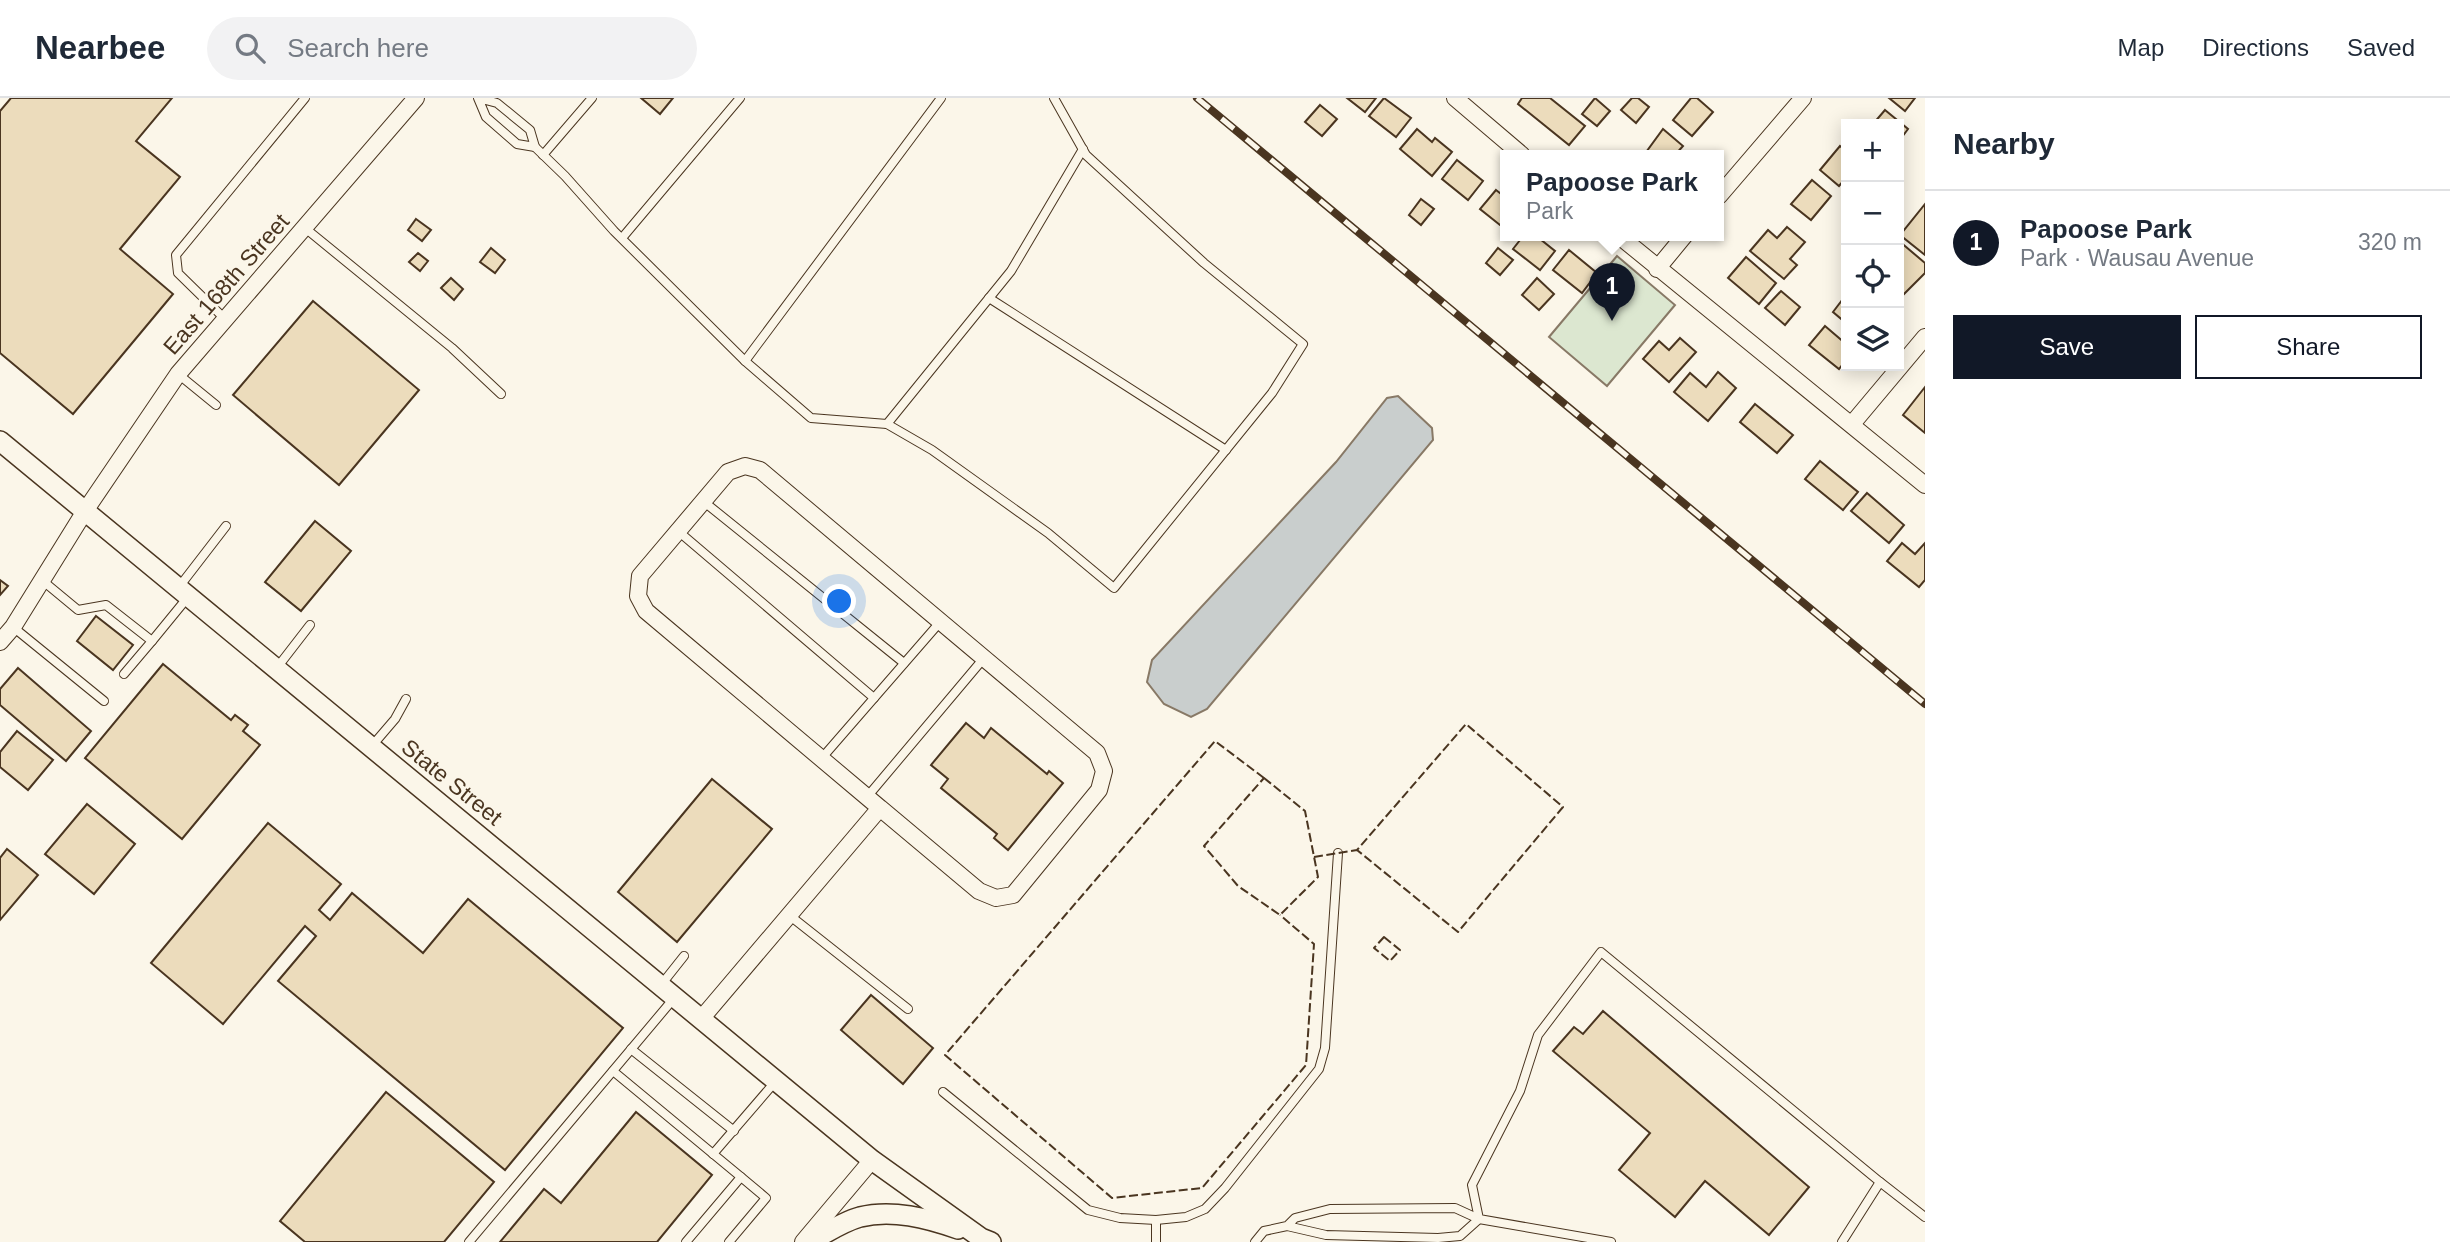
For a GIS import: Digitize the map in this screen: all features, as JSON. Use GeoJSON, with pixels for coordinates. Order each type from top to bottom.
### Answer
{"type":"FeatureCollection","features":[{"type":"Feature","properties":{"kind":"street","name":"East 168th Street"},"geometry":{"type":"LineString","coordinates":[[0,642],[13,627],[85,512],[178,374],[416,98]]}},
{"type":"Feature","properties":{"kind":"street"},"geometry":{"type":"LineString","coordinates":[[1724,190],[1803,98]]}},
{"type":"Feature","properties":{"kind":"street"},"geometry":{"type":"LineString","coordinates":[[1463,101],[1517,150]]}},
{"type":"Feature","properties":{"kind":"street"},"geometry":{"type":"LineString","coordinates":[[1625,241],[1925,485]]}},
{"type":"Feature","properties":{"kind":"street"},"geometry":{"type":"LineString","coordinates":[[1657,268],[1680,241]]}},
{"type":"Feature","properties":{"kind":"street"},"geometry":{"type":"LineString","coordinates":[[1852,425],[1925,337]]}},
{"type":"Feature","properties":{"kind":"street","name":"State Street"},"geometry":{"type":"LineString","coordinates":[[0,441],[872,1160],[986,1240]]}},
{"type":"Feature","properties":{"kind":"street"},"geometry":{"type":"LineString","coordinates":[[745,466],[760,470],[1097,752],[1104,771],[1100,790],[1013,895],[996,898],[979,891],[646,611],[638,596],[640,576],[703,501],[728,472],[745,466]]}},
{"type":"Feature","properties":{"kind":"street"},"geometry":{"type":"LineString","coordinates":[[701,1019],[880,808]]}},
{"type":"Feature","properties":{"kind":"street"},"geometry":{"type":"LineString","coordinates":[[803,1242],[872,1160]]}},
{"type":"Feature","properties":{"kind":"street"},"geometry":{"type":"LineString","coordinates":[[810,1242],[839,1225],[862,1217],[902,1215],[933,1220],[986,1240]]}},
{"type":"Feature","properties":{"kind":"lane"},"geometry":{"type":"LineString","coordinates":[[225,319],[178,273],[176,255],[305,98]]}},
{"type":"Feature","properties":{"kind":"lane"},"geometry":{"type":"LineString","coordinates":[[478,98],[486,117],[517,144],[535,147]]}},
{"type":"Feature","properties":{"kind":"lane"},"geometry":{"type":"LineString","coordinates":[[478,98],[497,103],[530,130],[535,147],[622,239],[745,361],[811,418],[887,425],[932,450],[1048,533],[1114,588],[1272,393],[1303,344],[1204,262],[1086,155],[1054,98]]}},
{"type":"Feature","properties":{"kind":"lane"},"geometry":{"type":"LineString","coordinates":[[544,155],[592,98]]}},
{"type":"Feature","properties":{"kind":"lane"},"geometry":{"type":"LineString","coordinates":[[622,239],[740,98]]}},
{"type":"Feature","properties":{"kind":"lane"},"geometry":{"type":"LineString","coordinates":[[745,361],[941,98]]}},
{"type":"Feature","properties":{"kind":"lane"},"geometry":{"type":"LineString","coordinates":[[887,425],[1011,271],[1083,149]]}},
{"type":"Feature","properties":{"kind":"lane"},"geometry":{"type":"LineString","coordinates":[[305,228],[452,348],[501,394]]}},
{"type":"Feature","properties":{"kind":"lane"},"geometry":{"type":"LineString","coordinates":[[989,298],[1226,450]]}},
{"type":"Feature","properties":{"kind":"lane"},"geometry":{"type":"LineString","coordinates":[[178,374],[216,405]]}},
{"type":"Feature","properties":{"kind":"lane"},"geometry":{"type":"LineString","coordinates":[[703,501],[904,663]]}},
{"type":"Feature","properties":{"kind":"lane"},"geometry":{"type":"LineString","coordinates":[[124,674],[152,641],[226,526]]}},
{"type":"Feature","properties":{"kind":"lane"},"geometry":{"type":"LineString","coordinates":[[678,531],[874,698]]}},
{"type":"Feature","properties":{"kind":"lane"},"geometry":{"type":"LineString","coordinates":[[43,581],[78,610],[106,605],[152,641]]}},
{"type":"Feature","properties":{"kind":"lane"},"geometry":{"type":"LineString","coordinates":[[821,759],[940,621]]}},
{"type":"Feature","properties":{"kind":"lane"},"geometry":{"type":"LineString","coordinates":[[276,669],[310,625]]}},
{"type":"Feature","properties":{"kind":"lane"},"geometry":{"type":"LineString","coordinates":[[13,627],[104,701]]}},
{"type":"Feature","properties":{"kind":"lane"},"geometry":{"type":"LineString","coordinates":[[867,797],[984,658]]}},
{"type":"Feature","properties":{"kind":"lane"},"geometry":{"type":"LineString","coordinates":[[371,747],[395,719],[406,699]]}},
{"type":"Feature","properties":{"kind":"lane"},"geometry":{"type":"LineString","coordinates":[[943,1092],[1088,1210],[1120,1218],[1156,1220],[1186,1217],[1205,1209],[1225,1188],[1319,1069],[1325,1048],[1338,853]]}},
{"type":"Feature","properties":{"kind":"lane"},"geometry":{"type":"LineString","coordinates":[[789,915],[908,1009]]}},
{"type":"Feature","properties":{"kind":"lane"},"geometry":{"type":"LineString","coordinates":[[1479,1219],[1472,1185],[1520,1091],[1538,1035],[1601,952],[1925,1217]]}},
{"type":"Feature","properties":{"kind":"lane"},"geometry":{"type":"LineString","coordinates":[[470,1242],[631,1049],[668,991],[684,957]]}},
{"type":"Feature","properties":{"kind":"lane"},"geometry":{"type":"LineString","coordinates":[[631,1049],[734,1131]]}},
{"type":"Feature","properties":{"kind":"lane"},"geometry":{"type":"LineString","coordinates":[[613,1071],[766,1198],[729,1242]]}},
{"type":"Feature","properties":{"kind":"lane"},"geometry":{"type":"LineString","coordinates":[[713,1154],[776,1081]]}},
{"type":"Feature","properties":{"kind":"lane"},"geometry":{"type":"LineString","coordinates":[[686,1242],[740,1177]]}},
{"type":"Feature","properties":{"kind":"lane"},"geometry":{"type":"LineString","coordinates":[[1842,1242],[1881,1182]]}},
{"type":"Feature","properties":{"kind":"lane"},"geometry":{"type":"LineString","coordinates":[[1287,1226],[1295,1218],[1330,1209],[1455,1208],[1479,1219],[1611,1242]]}},
{"type":"Feature","properties":{"kind":"lane"},"geometry":{"type":"LineString","coordinates":[[1255,1242],[1264,1231],[1287,1226],[1326,1235],[1438,1238],[1460,1236],[1479,1219]]}},
{"type":"Feature","properties":{"kind":"lane"},"geometry":{"type":"LineString","coordinates":[[1156,1220],[1156,1242]]}},
{"type":"Feature","properties":{"kind":"green space"},"geometry":{"type":"Polygon","coordinates":[[[1617,256],[1675,305],[1607,386],[1549,337],[1617,256]]]}},
{"type":"Feature","properties":{"kind":"shaded area"},"geometry":{"type":"Polygon","coordinates":[[[1398,396],[1432,428],[1433,440],[1207,709],[1191,717],[1164,704],[1147,682],[1152,660],[1336,462],[1387,398],[1398,396]]]}},
{"type":"Feature","properties":{"kind":"building"},"geometry":{"type":"Polygon","coordinates":[[[11,98],[172,98],[136,141],[180,177],[120,249],[173,294],[73,414],[0,353],[0,111],[11,98]]]}},
{"type":"Feature","properties":{"kind":"building"},"geometry":{"type":"Polygon","coordinates":[[[641,98],[673,98],[660,114],[641,98]]]}},
{"type":"Feature","properties":{"kind":"building"},"geometry":{"type":"Polygon","coordinates":[[[1347,98],[1376,98],[1365,112],[1347,98]]]}},
{"type":"Feature","properties":{"kind":"building"},"geometry":{"type":"Polygon","coordinates":[[[1384,98],[1411,118],[1396,137],[1369,116],[1384,98]]]}},
{"type":"Feature","properties":{"kind":"building"},"geometry":{"type":"Polygon","coordinates":[[[1522,98],[1550,98],[1585,126],[1569,145],[1518,104],[1522,98]]]}},
{"type":"Feature","properties":{"kind":"building"},"geometry":{"type":"Polygon","coordinates":[[[1595,98],[1610,111],[1597,126],[1582,114],[1595,98]]]}},
{"type":"Feature","properties":{"kind":"building"},"geometry":{"type":"Polygon","coordinates":[[[1632,98],[1638,98],[1649,107],[1636,123],[1621,110],[1632,98]]]}},
{"type":"Feature","properties":{"kind":"building"},"geometry":{"type":"Polygon","coordinates":[[[1691,98],[1697,98],[1713,112],[1692,136],[1673,120],[1691,98]]]}},
{"type":"Feature","properties":{"kind":"building"},"geometry":{"type":"Polygon","coordinates":[[[1889,98],[1915,98],[1905,111],[1889,98]]]}},
{"type":"Feature","properties":{"kind":"building"},"geometry":{"type":"Polygon","coordinates":[[[1320,105],[1337,119],[1322,136],[1305,122],[1320,105]]]}},
{"type":"Feature","properties":{"kind":"building"},"geometry":{"type":"Polygon","coordinates":[[[1885,110],[1896,119],[1877,119],[1885,110]]]}},
{"type":"Feature","properties":{"kind":"building"},"geometry":{"type":"Polygon","coordinates":[[[1417,129],[1432,142],[1435,138],[1452,152],[1432,176],[1400,149],[1417,129]]]}},
{"type":"Feature","properties":{"kind":"building"},"geometry":{"type":"Polygon","coordinates":[[[1663,129],[1683,146],[1679,150],[1648,150],[1663,129]]]}},
{"type":"Feature","properties":{"kind":"building"},"geometry":{"type":"Polygon","coordinates":[[[1840,146],[1841,147],[1839,186],[1820,170],[1840,146]]]}},
{"type":"Feature","properties":{"kind":"building"},"geometry":{"type":"Polygon","coordinates":[[[1457,160],[1483,181],[1468,200],[1442,179],[1457,160]]]}},
{"type":"Feature","properties":{"kind":"building"},"geometry":{"type":"Polygon","coordinates":[[[1812,180],[1831,196],[1811,220],[1791,204],[1812,180]]]}},
{"type":"Feature","properties":{"kind":"building"},"geometry":{"type":"Polygon","coordinates":[[[1496,190],[1500,193],[1500,225],[1480,209],[1496,190]]]}},
{"type":"Feature","properties":{"kind":"building"},"geometry":{"type":"Polygon","coordinates":[[[1421,199],[1434,209],[1421,225],[1409,215],[1421,199]]]}},
{"type":"Feature","properties":{"kind":"building"},"geometry":{"type":"Polygon","coordinates":[[[1925,204],[1925,255],[1904,238],[1904,230],[1925,204]]]}},
{"type":"Feature","properties":{"kind":"building"},"geometry":{"type":"Polygon","coordinates":[[[416,219],[431,230],[422,241],[408,230],[416,219]]]}},
{"type":"Feature","properties":{"kind":"building"},"geometry":{"type":"Polygon","coordinates":[[[1787,227],[1805,242],[1790,259],[1797,265],[1784,279],[1750,251],[1768,230],[1777,238],[1787,227]]]}},
{"type":"Feature","properties":{"kind":"building"},"geometry":{"type":"Polygon","coordinates":[[[1519,241],[1542,241],[1555,251],[1540,270],[1513,249],[1519,241]]]}},
{"type":"Feature","properties":{"kind":"building"},"geometry":{"type":"Polygon","coordinates":[[[1904,245],[1925,263],[1925,273],[1904,294],[1904,245]]]}},
{"type":"Feature","properties":{"kind":"building"},"geometry":{"type":"Polygon","coordinates":[[[491,248],[505,260],[495,273],[480,262],[491,248]]]}},
{"type":"Feature","properties":{"kind":"building"},"geometry":{"type":"Polygon","coordinates":[[[1498,248],[1513,260],[1500,275],[1486,263],[1498,248]]]}},
{"type":"Feature","properties":{"kind":"building"},"geometry":{"type":"Polygon","coordinates":[[[1569,250],[1597,273],[1582,293],[1553,270],[1569,250]]]}},
{"type":"Feature","properties":{"kind":"building"},"geometry":{"type":"Polygon","coordinates":[[[418,253],[428,261],[420,271],[409,262],[418,253]]]}},
{"type":"Feature","properties":{"kind":"building"},"geometry":{"type":"Polygon","coordinates":[[[1746,257],[1776,283],[1759,304],[1728,278],[1746,257]]]}},
{"type":"Feature","properties":{"kind":"building"},"geometry":{"type":"Polygon","coordinates":[[[451,278],[463,289],[454,300],[441,288],[451,278]]]}},
{"type":"Feature","properties":{"kind":"building"},"geometry":{"type":"Polygon","coordinates":[[[1537,278],[1554,294],[1539,310],[1522,295],[1537,278]]]}},
{"type":"Feature","properties":{"kind":"building"},"geometry":{"type":"Polygon","coordinates":[[[1781,291],[1800,307],[1785,325],[1765,308],[1781,291]]]}},
{"type":"Feature","properties":{"kind":"building"},"geometry":{"type":"Polygon","coordinates":[[[313,301],[419,390],[339,485],[233,395],[313,301]]]}},
{"type":"Feature","properties":{"kind":"building"},"geometry":{"type":"Polygon","coordinates":[[[1841,302],[1841,319],[1833,312],[1841,302]]]}},
{"type":"Feature","properties":{"kind":"building"},"geometry":{"type":"Polygon","coordinates":[[[1825,326],[1841,340],[1841,366],[1839,369],[1809,345],[1825,326]]]}},
{"type":"Feature","properties":{"kind":"building"},"geometry":{"type":"Polygon","coordinates":[[[1680,338],[1696,352],[1669,382],[1643,359],[1659,341],[1669,350],[1680,338]]]}},
{"type":"Feature","properties":{"kind":"building"},"geometry":{"type":"Polygon","coordinates":[[[1718,372],[1736,388],[1708,421],[1674,392],[1690,373],[1706,387],[1718,372]]]}},
{"type":"Feature","properties":{"kind":"building"},"geometry":{"type":"Polygon","coordinates":[[[1925,387],[1925,433],[1903,415],[1925,387]]]}},
{"type":"Feature","properties":{"kind":"building"},"geometry":{"type":"Polygon","coordinates":[[[1755,404],[1793,435],[1777,453],[1740,422],[1755,404]]]}},
{"type":"Feature","properties":{"kind":"building"},"geometry":{"type":"Polygon","coordinates":[[[1820,461],[1858,492],[1843,510],[1805,479],[1820,461]]]}},
{"type":"Feature","properties":{"kind":"building"},"geometry":{"type":"Polygon","coordinates":[[[1867,493],[1904,525],[1889,543],[1851,511],[1867,493]]]}},
{"type":"Feature","properties":{"kind":"building"},"geometry":{"type":"Polygon","coordinates":[[[315,521],[351,551],[301,611],[265,582],[315,521]]]}},
{"type":"Feature","properties":{"kind":"building"},"geometry":{"type":"Polygon","coordinates":[[[1902,543],[1915,554],[1925,543],[1925,580],[1919,587],[1887,561],[1902,543]]]}},
{"type":"Feature","properties":{"kind":"building"},"geometry":{"type":"Polygon","coordinates":[[[0,580],[8,586],[0,595],[0,580]]]}},
{"type":"Feature","properties":{"kind":"building"},"geometry":{"type":"Polygon","coordinates":[[[96,616],[133,645],[113,670],[77,641],[96,616]]]}},
{"type":"Feature","properties":{"kind":"building"},"geometry":{"type":"Polygon","coordinates":[[[163,664],[231,720],[235,715],[248,725],[243,731],[260,745],[182,839],[85,758],[163,664]]]}},
{"type":"Feature","properties":{"kind":"building"},"geometry":{"type":"Polygon","coordinates":[[[18,668],[91,731],[66,761],[0,705],[0,689],[18,668]]]}},
{"type":"Feature","properties":{"kind":"building"},"geometry":{"type":"Polygon","coordinates":[[[966,723],[984,738],[991,728],[1047,774],[1049,771],[1063,783],[1008,850],[994,838],[997,834],[941,788],[948,779],[931,765],[966,723]]]}},
{"type":"Feature","properties":{"kind":"building"},"geometry":{"type":"Polygon","coordinates":[[[17,731],[53,760],[28,790],[0,767],[0,752],[17,731]]]}},
{"type":"Feature","properties":{"kind":"building"},"geometry":{"type":"Polygon","coordinates":[[[712,779],[772,829],[677,942],[618,892],[712,779]]]}},
{"type":"Feature","properties":{"kind":"building"},"geometry":{"type":"Polygon","coordinates":[[[87,804],[135,844],[94,894],[45,854],[87,804]]]}},
{"type":"Feature","properties":{"kind":"building"},"geometry":{"type":"Polygon","coordinates":[[[268,823],[341,884],[319,910],[330,920],[352,893],[423,953],[468,899],[623,1028],[505,1170],[278,981],[316,936],[305,926],[223,1024],[151,963],[268,823]]]}},
{"type":"Feature","properties":{"kind":"building"},"geometry":{"type":"Polygon","coordinates":[[[7,849],[38,875],[0,920],[0,858],[7,849]]]}},
{"type":"Feature","properties":{"kind":"building"},"geometry":{"type":"Polygon","coordinates":[[[871,995],[933,1048],[903,1084],[841,1030],[871,995]]]}},
{"type":"Feature","properties":{"kind":"building"},"geometry":{"type":"Polygon","coordinates":[[[1603,1011],[1809,1187],[1769,1235],[1705,1181],[1675,1217],[1619,1170],[1650,1133],[1553,1051],[1574,1027],[1583,1034],[1603,1011]]]}},
{"type":"Feature","properties":{"kind":"building"},"geometry":{"type":"Polygon","coordinates":[[[386,1092],[494,1182],[444,1242],[305,1242],[280,1221],[386,1092]]]}},
{"type":"Feature","properties":{"kind":"building"},"geometry":{"type":"Polygon","coordinates":[[[636,1112],[712,1175],[657,1242],[500,1242],[544,1189],[561,1203],[636,1112]]]}},
{"type":"Feature","properties":{"kind":"railway"},"geometry":{"type":"LineString","coordinates":[[1197,98],[1925,704]]}},
{"type":"Feature","properties":{"kind":"fence"},"geometry":{"type":"LineString","coordinates":[[1314,857],[1357,850],[1466,724],[1563,807],[1458,932],[1357,850]]}},
{"type":"Feature","properties":{"kind":"fence"},"geometry":{"type":"LineString","coordinates":[[1264,778],[1215,741],[945,1055],[1112,1198],[1202,1188],[1306,1065],[1314,944],[1280,915]]}},
{"type":"Feature","properties":{"kind":"fence"},"geometry":{"type":"LineString","coordinates":[[1264,778],[1305,811],[1318,877],[1280,915],[1238,886],[1204,846],[1264,778]]}},
{"type":"Feature","properties":{"kind":"fence"},"geometry":{"type":"LineString","coordinates":[[1384,937],[1400,950],[1390,961],[1374,948],[1384,937]]}},
{"type":"Feature","properties":{"kind":"place","name":"Papoose Park"},"geometry":{"type":"Point","coordinates":[1612,321]}}]}
